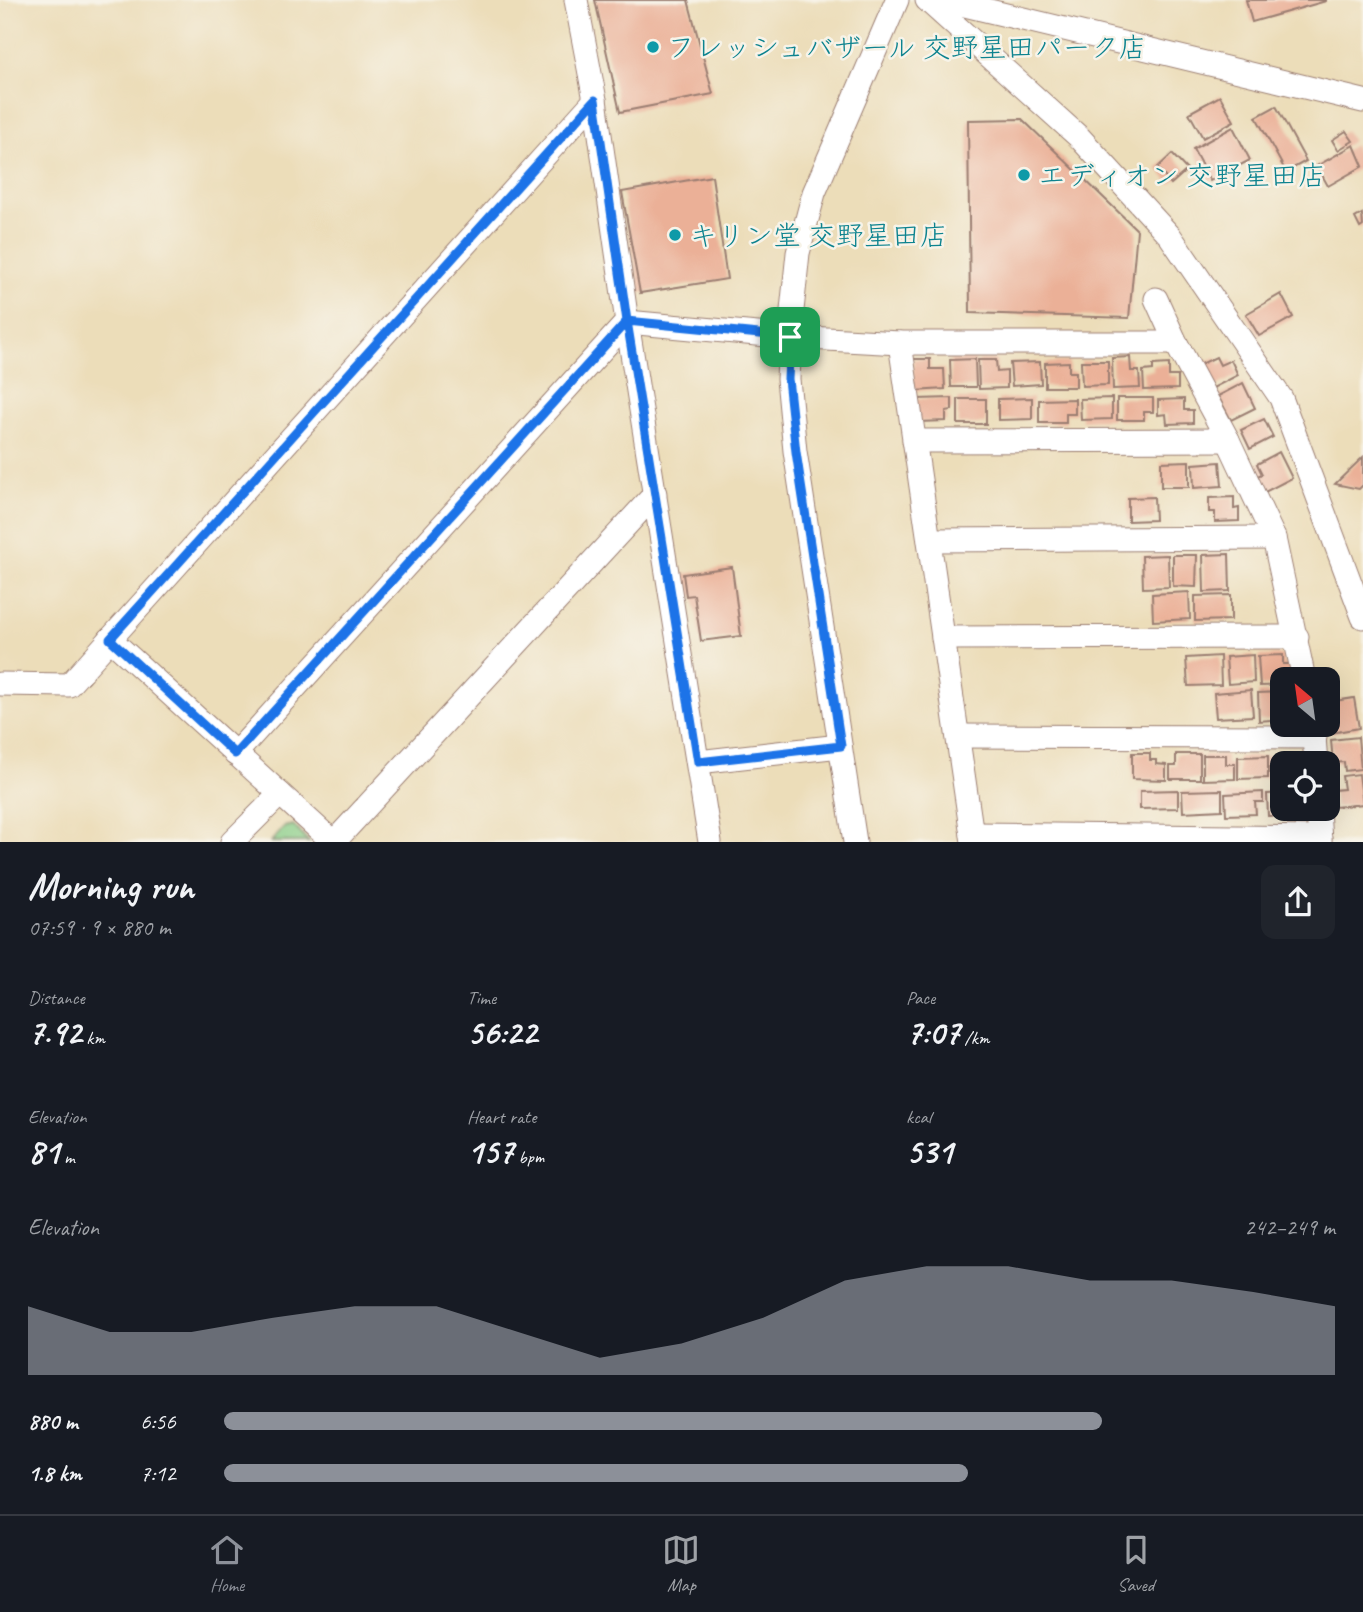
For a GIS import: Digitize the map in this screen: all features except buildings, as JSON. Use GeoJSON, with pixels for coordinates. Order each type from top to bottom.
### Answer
{"type":"FeatureCollection","features":[{"type":"Feature","properties":{"kind":"street"},"geometry":{"type":"LineString","coordinates":[[576,0],[595,100],[627,321],[710,842]]}},
{"type":"Feature","properties":{"kind":"street"},"geometry":{"type":"LineString","coordinates":[[855,842],[796,452],[788,379],[790,337],[798,253],[814,193],[897,0]]}},
{"type":"Feature","properties":{"kind":"street"},"geometry":{"type":"LineString","coordinates":[[927,0],[1079,137],[1170,236],[1281,398],[1363,617]]}},
{"type":"Feature","properties":{"kind":"street"},"geometry":{"type":"LineString","coordinates":[[944,0],[1363,101]]}},
{"type":"Feature","properties":{"kind":"street"},"geometry":{"type":"LineString","coordinates":[[0,684],[69,685],[595,100]]}},
{"type":"Feature","properties":{"kind":"street"},"geometry":{"type":"LineString","coordinates":[[1156,299],[1176,343],[1228,440],[1274,538],[1302,667]]}},
{"type":"Feature","properties":{"kind":"street"},"geometry":{"type":"LineString","coordinates":[[627,321],[790,337],[900,343],[1176,343]]}},
{"type":"Feature","properties":{"kind":"street"},"geometry":{"type":"LineString","coordinates":[[235,754],[627,321]]}},
{"type":"Feature","properties":{"kind":"street"},"geometry":{"type":"LineString","coordinates":[[900,343],[973,838],[1320,840],[1319,821]]}},
{"type":"Feature","properties":{"kind":"street"},"geometry":{"type":"LineString","coordinates":[[914,441],[1228,440]]}},
{"type":"Feature","properties":{"kind":"street"},"geometry":{"type":"LineString","coordinates":[[110,639],[333,842],[655,494]]}},
{"type":"Feature","properties":{"kind":"street"},"geometry":{"type":"LineString","coordinates":[[929,540],[1274,538]]}},
{"type":"Feature","properties":{"kind":"street"},"geometry":{"type":"LineString","coordinates":[[943,638],[1297,637]]}},
{"type":"Feature","properties":{"kind":"street"},"geometry":{"type":"LineString","coordinates":[[958,736],[1270,732]]}},
{"type":"Feature","properties":{"kind":"street"},"geometry":{"type":"LineString","coordinates":[[698,762],[841,746]]}},
{"type":"Feature","properties":{"kind":"street"},"geometry":{"type":"LineString","coordinates":[[232,842],[280,794]]}},
{"type":"Feature","properties":{"kind":"green space"},"geometry":{"type":"Polygon","coordinates":[[[293,825],[309,842],[271,842],[284,827],[293,825]]]}},
{"type":"Feature","properties":{"kind":"place","name":"フレッシュバザール 交野星田パーク店"},"geometry":{"type":"Point","coordinates":[653,47]}},
{"type":"Feature","properties":{"kind":"place","name":"エディオン 交野星田店"},"geometry":{"type":"Point","coordinates":[1024,175]}},
{"type":"Feature","properties":{"kind":"place","name":"キリン堂 交野星田店"},"geometry":{"type":"Point","coordinates":[675,235]}},
{"type":"Feature","properties":{"kind":"route"},"geometry":{"type":"LineString","coordinates":[[790,337],[627,321],[595,100],[110,639],[235,754],[627,321],[698,762],[841,746],[796,452],[788,379],[790,337]]}}]}
